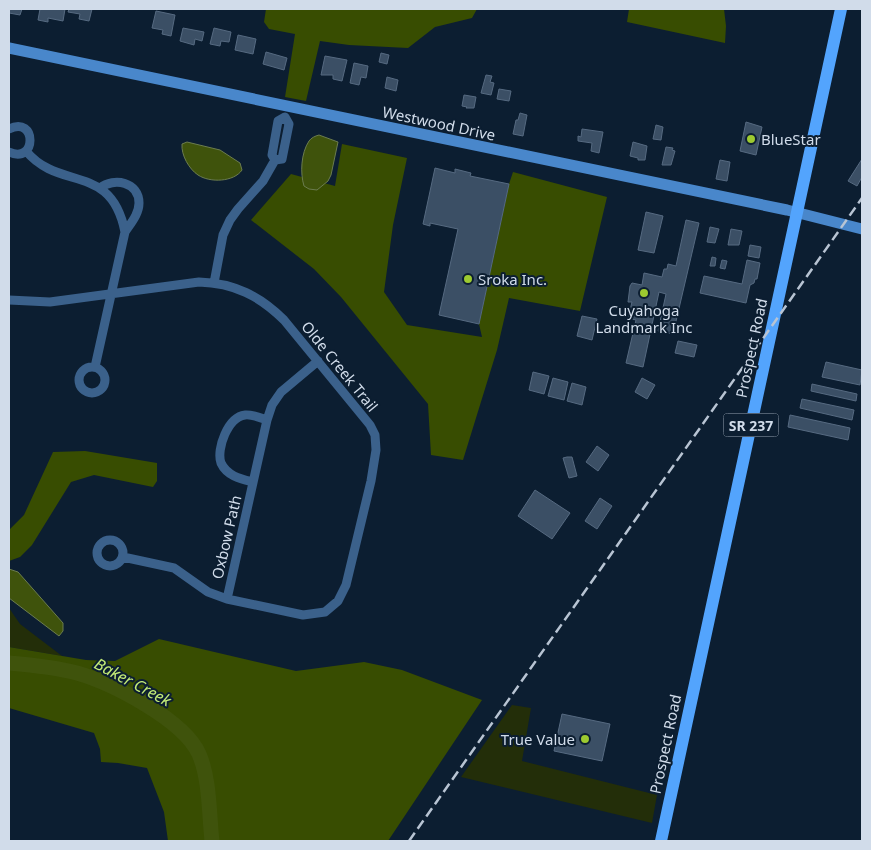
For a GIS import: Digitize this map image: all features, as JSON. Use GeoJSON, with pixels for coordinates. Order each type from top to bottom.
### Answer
{"type":"FeatureCollection","features":[{"type":"Feature","properties":{"kind":"main road","name":"Prospect Road"},"geometry":{"type":"LineString","coordinates":[[661,841],[840,9]]}},
{"type":"Feature","properties":{"kind":"street","name":"Westwood Drive"},"geometry":{"type":"LineString","coordinates":[[9,48],[286,112],[797,212],[862,229]]}},
{"type":"Feature","properties":{"kind":"street"},"geometry":{"type":"LineString","coordinates":[[214,283],[223,235],[230,220],[238,208],[263,181],[276,160],[282,158],[289,124],[286,112]]}},
{"type":"Feature","properties":{"kind":"street"},"geometry":{"type":"LineString","coordinates":[[9,128],[22,127],[29,134],[30,143],[26,151],[17,155],[9,152]]}},
{"type":"Feature","properties":{"kind":"street"},"geometry":{"type":"LineString","coordinates":[[26,151],[32,158],[51,170],[100,188],[113,199],[122,215],[125,232]]}},
{"type":"Feature","properties":{"kind":"street"},"geometry":{"type":"LineString","coordinates":[[95,367],[125,232],[137,214],[139,202],[132,187],[119,182],[104,185],[100,188]]}},
{"type":"Feature","properties":{"kind":"street","name":"Olde Creek Trail"},"geometry":{"type":"LineString","coordinates":[[9,300],[50,302],[199,282],[214,283],[240,289],[256,296],[271,307],[294,330],[370,425],[376,443],[376,450],[346,585],[338,600],[326,612],[303,615],[227,599],[208,592],[174,568],[123,557]]}},
{"type":"Feature","properties":{"kind":"street","name":"Oxbow Path"},"geometry":{"type":"LineString","coordinates":[[227,599],[272,404],[281,392],[318,361]]}},
{"type":"Feature","properties":{"kind":"street","name":"Oxbow Path"},"geometry":{"type":"LineString","coordinates":[[253,482],[238,478],[224,468],[220,456],[222,442],[231,423],[237,418],[245,415],[267,420]]}},
{"type":"Feature","properties":{"kind":"shaded area"},"geometry":{"type":"Polygon","coordinates":[[[266,9],[477,9],[472,18],[435,27],[408,48],[349,45],[320,41],[306,101],[285,97],[295,34],[269,29],[264,22],[266,9]]]}},
{"type":"Feature","properties":{"kind":"shaded area"},"geometry":{"type":"Polygon","coordinates":[[[629,9],[724,9],[725,43],[627,22],[629,9]]]}},
{"type":"Feature","properties":{"kind":"shaded area"},"geometry":{"type":"Polygon","coordinates":[[[319,135],[338,142],[331,175],[328,181],[317,190],[304,186],[302,169],[306,146],[311,139],[319,135]]]}},
{"type":"Feature","properties":{"kind":"shaded area"},"geometry":{"type":"Polygon","coordinates":[[[187,142],[220,150],[240,163],[242,170],[228,179],[215,180],[203,178],[192,169],[184,157],[182,144],[187,142]]]}},
{"type":"Feature","properties":{"kind":"shaded area"},"geometry":{"type":"Polygon","coordinates":[[[342,144],[407,158],[393,225],[384,292],[407,325],[482,337],[479,324],[513,172],[607,197],[580,311],[509,298],[497,350],[463,460],[431,455],[428,404],[341,297],[314,269],[251,220],[291,174],[335,186],[342,144]]]}},
{"type":"Feature","properties":{"kind":"shaded area"},"geometry":{"type":"Polygon","coordinates":[[[85,451],[157,463],[157,481],[153,487],[94,475],[71,482],[32,545],[20,557],[9,561],[9,530],[24,515],[53,452],[85,451]]]}},
{"type":"Feature","properties":{"kind":"shaded area"},"geometry":{"type":"Polygon","coordinates":[[[9,569],[18,572],[63,623],[63,631],[59,636],[9,598],[9,569]]]}},
{"type":"Feature","properties":{"kind":"shaded area"},"geometry":{"type":"Polygon","coordinates":[[[9,608],[20,624],[62,656],[9,647],[9,608]]]}},
{"type":"Feature","properties":{"kind":"shaded area"},"geometry":{"type":"Polygon","coordinates":[[[159,639],[296,671],[364,662],[402,670],[482,700],[388,841],[168,841],[164,812],[147,768],[101,762],[100,749],[94,733],[9,708],[9,647],[86,660],[115,661],[159,639]]]}},
{"type":"Feature","properties":{"kind":"shaded area"},"geometry":{"type":"Polygon","coordinates":[[[512,705],[531,708],[522,761],[657,795],[652,823],[461,777],[512,705]]]}},
{"type":"Feature","properties":{"kind":"building"},"geometry":{"type":"Polygon","coordinates":[[[10,9],[22,9],[20,15],[9,13],[10,9]]]}},
{"type":"Feature","properties":{"kind":"building"},"geometry":{"type":"Polygon","coordinates":[[[40,9],[65,9],[63,21],[48,18],[48,22],[38,20],[40,9]]]}},
{"type":"Feature","properties":{"kind":"building"},"geometry":{"type":"Polygon","coordinates":[[[69,9],[92,9],[89,21],[79,19],[80,14],[68,12],[69,9]]]}},
{"type":"Feature","properties":{"kind":"building"},"geometry":{"type":"Polygon","coordinates":[[[156,11],[175,15],[171,36],[162,34],[163,30],[152,28],[156,11]]]}},
{"type":"Feature","properties":{"kind":"building"},"geometry":{"type":"Polygon","coordinates":[[[183,28],[204,32],[202,41],[195,39],[194,45],[180,41],[183,28]]]}},
{"type":"Feature","properties":{"kind":"building"},"geometry":{"type":"Polygon","coordinates":[[[214,28],[231,32],[229,42],[221,41],[220,46],[210,44],[214,28]]]}},
{"type":"Feature","properties":{"kind":"building"},"geometry":{"type":"Polygon","coordinates":[[[238,35],[256,39],[253,54],[235,50],[238,35]]]}},
{"type":"Feature","properties":{"kind":"building"},"geometry":{"type":"Polygon","coordinates":[[[266,52],[287,58],[284,70],[263,64],[266,52]]]}},
{"type":"Feature","properties":{"kind":"building"},"geometry":{"type":"Polygon","coordinates":[[[381,53],[389,55],[387,64],[379,62],[381,53]]]}},
{"type":"Feature","properties":{"kind":"building"},"geometry":{"type":"Polygon","coordinates":[[[325,56],[347,60],[342,81],[333,79],[333,75],[321,75],[325,56]]]}},
{"type":"Feature","properties":{"kind":"building"},"geometry":{"type":"Polygon","coordinates":[[[354,63],[368,66],[366,78],[361,77],[359,85],[350,83],[354,63]]]}},
{"type":"Feature","properties":{"kind":"building"},"geometry":{"type":"Polygon","coordinates":[[[486,75],[492,76],[490,82],[494,83],[491,95],[481,93],[486,75]]]}},
{"type":"Feature","properties":{"kind":"building"},"geometry":{"type":"Polygon","coordinates":[[[387,77],[398,80],[396,91],[385,88],[387,77]]]}},
{"type":"Feature","properties":{"kind":"building"},"geometry":{"type":"Polygon","coordinates":[[[499,89],[511,91],[509,101],[497,99],[499,89]]]}},
{"type":"Feature","properties":{"kind":"building"},"geometry":{"type":"Polygon","coordinates":[[[464,95],[476,97],[474,108],[462,106],[464,95]]]}},
{"type":"Feature","properties":{"kind":"building"},"geometry":{"type":"Polygon","coordinates":[[[520,113],[527,115],[523,136],[513,134],[516,120],[518,120],[520,113]]]}},
{"type":"Feature","properties":{"kind":"building","name":"BlueStar"},"geometry":{"type":"Polygon","coordinates":[[[746,122],[762,127],[756,155],[740,151],[746,122]]]}},
{"type":"Feature","properties":{"kind":"building"},"geometry":{"type":"Polygon","coordinates":[[[656,125],[663,127],[661,140],[653,139],[656,125]]]}},
{"type":"Feature","properties":{"kind":"building"},"geometry":{"type":"Polygon","coordinates":[[[582,129],[603,132],[599,153],[591,151],[592,143],[578,141],[578,136],[581,137],[582,129]]]}},
{"type":"Feature","properties":{"kind":"building"},"geometry":{"type":"Polygon","coordinates":[[[633,142],[647,146],[645,160],[638,160],[638,158],[630,156],[633,142]]]}},
{"type":"Feature","properties":{"kind":"building"},"geometry":{"type":"Polygon","coordinates":[[[666,147],[673,148],[672,150],[675,151],[671,165],[662,165],[666,147]]]}},
{"type":"Feature","properties":{"kind":"building"},"geometry":{"type":"Polygon","coordinates":[[[862,159],[862,177],[857,186],[848,181],[862,159]]]}},
{"type":"Feature","properties":{"kind":"building"},"geometry":{"type":"Polygon","coordinates":[[[720,160],[730,162],[727,181],[716,179],[720,160]]]}},
{"type":"Feature","properties":{"kind":"building","name":"Sroka Inc."},"geometry":{"type":"Polygon","coordinates":[[[435,168],[455,173],[455,169],[471,173],[470,176],[509,184],[479,324],[439,315],[458,229],[430,223],[430,226],[423,224],[435,168]]]}},
{"type":"Feature","properties":{"kind":"building"},"geometry":{"type":"Polygon","coordinates":[[[646,212],[663,216],[654,253],[638,250],[646,212]]]}},
{"type":"Feature","properties":{"kind":"building","name":"Cuyahoga Landmark Inc"},"geometry":{"type":"Polygon","coordinates":[[[686,220],[699,223],[673,334],[658,331],[666,294],[659,292],[643,367],[626,363],[636,320],[628,318],[632,302],[628,302],[630,286],[632,283],[642,285],[644,273],[662,277],[664,269],[667,269],[668,264],[676,266],[686,220]]]}},
{"type":"Feature","properties":{"kind":"building"},"geometry":{"type":"Polygon","coordinates":[[[710,227],[719,229],[715,243],[707,242],[710,227]]]}},
{"type":"Feature","properties":{"kind":"building"},"geometry":{"type":"Polygon","coordinates":[[[731,229],[742,231],[739,245],[728,245],[731,229]]]}},
{"type":"Feature","properties":{"kind":"building"},"geometry":{"type":"Polygon","coordinates":[[[750,245],[761,247],[759,258],[748,256],[750,245]]]}},
{"type":"Feature","properties":{"kind":"building"},"geometry":{"type":"Polygon","coordinates":[[[712,257],[716,258],[715,266],[710,266],[712,257]]]}},
{"type":"Feature","properties":{"kind":"building"},"geometry":{"type":"Polygon","coordinates":[[[722,260],[727,261],[725,269],[720,268],[722,260]]]}},
{"type":"Feature","properties":{"kind":"building"},"geometry":{"type":"Polygon","coordinates":[[[747,260],[760,263],[757,279],[750,285],[746,303],[700,293],[704,276],[742,284],[747,260]]]}},
{"type":"Feature","properties":{"kind":"building"},"geometry":{"type":"Polygon","coordinates":[[[582,316],[597,319],[592,340],[577,336],[582,316]]]}},
{"type":"Feature","properties":{"kind":"building"},"geometry":{"type":"Polygon","coordinates":[[[678,341],[697,345],[694,357],[675,353],[678,341]]]}},
{"type":"Feature","properties":{"kind":"building"},"geometry":{"type":"Polygon","coordinates":[[[826,362],[862,370],[860,385],[822,377],[826,362]]]}},
{"type":"Feature","properties":{"kind":"building"},"geometry":{"type":"Polygon","coordinates":[[[533,372],[549,376],[544,394],[529,390],[533,372]]]}},
{"type":"Feature","properties":{"kind":"building"},"geometry":{"type":"Polygon","coordinates":[[[553,378],[568,382],[564,400],[548,396],[553,378]]]}},
{"type":"Feature","properties":{"kind":"building"},"geometry":{"type":"Polygon","coordinates":[[[642,378],[655,385],[647,399],[635,392],[642,378]]]}},
{"type":"Feature","properties":{"kind":"building"},"geometry":{"type":"Polygon","coordinates":[[[572,383],[586,387],[582,405],[567,401],[572,383]]]}},
{"type":"Feature","properties":{"kind":"building"},"geometry":{"type":"Polygon","coordinates":[[[812,384],[857,394],[856,401],[811,391],[812,384]]]}},
{"type":"Feature","properties":{"kind":"building"},"geometry":{"type":"Polygon","coordinates":[[[802,399],[854,410],[852,420],[800,408],[802,399]]]}},
{"type":"Feature","properties":{"kind":"building"},"geometry":{"type":"Polygon","coordinates":[[[790,415],[850,428],[848,440],[788,427],[790,415]]]}},
{"type":"Feature","properties":{"kind":"building"},"geometry":{"type":"Polygon","coordinates":[[[597,446],[609,455],[598,471],[586,462],[597,446]]]}},
{"type":"Feature","properties":{"kind":"building"},"geometry":{"type":"Polygon","coordinates":[[[572,457],[577,476],[569,478],[563,458],[572,457]]]}},
{"type":"Feature","properties":{"kind":"building"},"geometry":{"type":"Polygon","coordinates":[[[535,490],[570,513],[552,539],[518,516],[535,490]]]}},
{"type":"Feature","properties":{"kind":"building"},"geometry":{"type":"Polygon","coordinates":[[[600,498],[612,506],[597,529],[585,521],[600,498]]]}},
{"type":"Feature","properties":{"kind":"building"},"geometry":{"type":"Polygon","coordinates":[[[562,714],[610,724],[602,761],[554,751],[562,714]]]}},
{"type":"Feature","properties":{"kind":"waterway","name":"Baker Creek"},"geometry":{"type":"LineString","coordinates":[[9,663],[60,669],[92,678],[146,704],[179,728],[191,741],[203,764],[212,841]]}},
{"type":"Feature","properties":{"kind":"railway"},"geometry":{"type":"LineString","coordinates":[[409,841],[862,198]]}},
{"type":"Feature","properties":{"kind":"place","name":"BlueStar"},"geometry":{"type":"Point","coordinates":[751,139]}},
{"type":"Feature","properties":{"kind":"place","name":"Sroka Inc."},"geometry":{"type":"Point","coordinates":[468,279]}},
{"type":"Feature","properties":{"kind":"place","name":"Cuyahoga Landmark Inc"},"geometry":{"type":"Point","coordinates":[644,293]}},
{"type":"Feature","properties":{"kind":"place","name":"True Value"},"geometry":{"type":"Point","coordinates":[585,739]}}]}
